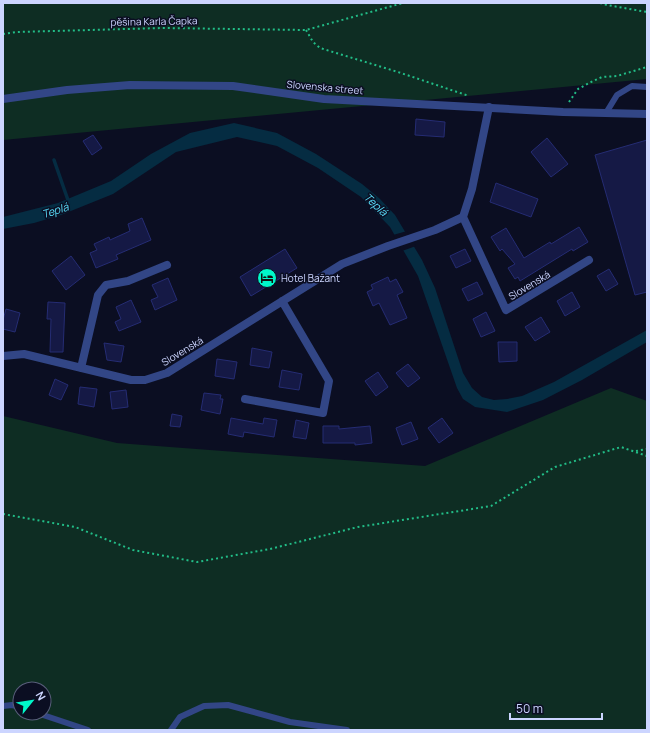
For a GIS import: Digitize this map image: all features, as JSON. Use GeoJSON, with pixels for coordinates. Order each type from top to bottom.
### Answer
{"type":"FeatureCollection","features":[{"type":"Feature","properties":{"kind":"street","name":"Slovenska street"},"geometry":{"type":"LineString","coordinates":[[3,99],[68,90],[130,85],[234,86],[324,99],[563,112],[647,114]]}},
{"type":"Feature","properties":{"kind":"street"},"geometry":{"type":"LineString","coordinates":[[463,217],[472,189],[489,107]]}},
{"type":"Feature","properties":{"kind":"street","name":"Slovenská"},"geometry":{"type":"LineString","coordinates":[[3,356],[24,354],[131,380],[146,380],[153,378],[167,373],[342,264],[435,230],[463,217],[506,310],[590,260]]}},
{"type":"Feature","properties":{"kind":"street"},"geometry":{"type":"LineString","coordinates":[[81,368],[98,295],[106,285],[128,281],[167,265]]}},
{"type":"Feature","properties":{"kind":"street"},"geometry":{"type":"LineString","coordinates":[[245,399],[323,413],[329,381],[282,301]]}},
{"type":"Feature","properties":{"kind":"lane"},"geometry":{"type":"LineString","coordinates":[[606,113],[617,95],[632,86],[647,87]]}},
{"type":"Feature","properties":{"kind":"lane"},"geometry":{"type":"LineString","coordinates":[[171,730],[180,717],[204,706],[228,705],[290,722],[347,730]]}},
{"type":"Feature","properties":{"kind":"lane"},"geometry":{"type":"LineString","coordinates":[[52,718],[88,730]]}},
{"type":"Feature","properties":{"kind":"path","name":"pěšina Karla Čapka"},"geometry":{"type":"LineString","coordinates":[[3,34],[17,32],[163,28],[306,30],[403,3]]}},
{"type":"Feature","properties":{"kind":"path"},"geometry":{"type":"LineString","coordinates":[[600,3],[647,12]]}},
{"type":"Feature","properties":{"kind":"path"},"geometry":{"type":"LineString","coordinates":[[306,30],[320,48],[398,72],[472,98]]}},
{"type":"Feature","properties":{"kind":"path"},"geometry":{"type":"LineString","coordinates":[[563,112],[578,89],[602,77],[617,76],[647,67]]}},
{"type":"Feature","properties":{"kind":"path"},"geometry":{"type":"LineString","coordinates":[[3,514],[75,527],[133,550],[197,562],[270,549],[358,527],[491,506],[555,467],[621,447],[647,456]]}},
{"type":"Feature","properties":{"kind":"path"},"geometry":{"type":"LineString","coordinates":[[634,452],[647,449]]}},
{"type":"Feature","properties":{"kind":"green space"},"geometry":{"type":"Polygon","coordinates":[[[3,3],[647,3],[647,79],[3,140],[3,3]]]}},
{"type":"Feature","properties":{"kind":"green space"},"geometry":{"type":"Polygon","coordinates":[[[611,388],[647,401],[647,730],[3,730],[3,416],[117,443],[425,466],[611,388]]]}},
{"type":"Feature","properties":{"kind":"water","name":"Teplá"},"geometry":{"type":"Polygon","coordinates":[[[234,123],[277,133],[316,154],[362,184],[379,198],[395,215],[422,260],[435,288],[463,373],[472,388],[482,397],[494,400],[522,396],[554,382],[647,330],[647,342],[582,380],[543,400],[507,412],[475,407],[463,399],[457,388],[418,276],[390,227],[361,197],[318,168],[277,146],[237,137],[176,152],[113,194],[61,215],[34,223],[3,229],[3,217],[58,203],[111,181],[151,154],[190,133],[234,123]]]}},
{"type":"Feature","properties":{"kind":"pier"},"geometry":{"type":"Polygon","coordinates":[[[407,231],[416,246],[402,251],[393,235],[407,231]]]}},
{"type":"Feature","properties":{"kind":"building"},"geometry":{"type":"Polygon","coordinates":[[[416,119],[445,122],[444,137],[415,135],[416,119]]]}},
{"type":"Feature","properties":{"kind":"building"},"geometry":{"type":"Polygon","coordinates":[[[93,135],[102,148],[92,155],[83,141],[93,135]]]}},
{"type":"Feature","properties":{"kind":"building"},"geometry":{"type":"Polygon","coordinates":[[[547,138],[568,164],[551,177],[531,152],[547,138]]]}},
{"type":"Feature","properties":{"kind":"building"},"geometry":{"type":"Polygon","coordinates":[[[647,140],[647,292],[635,295],[595,155],[647,140]]]}},
{"type":"Feature","properties":{"kind":"building"},"geometry":{"type":"Polygon","coordinates":[[[496,183],[538,199],[531,217],[490,202],[496,183]]]}},
{"type":"Feature","properties":{"kind":"building"},"geometry":{"type":"Polygon","coordinates":[[[142,218],[151,240],[116,255],[118,259],[96,268],[90,253],[97,250],[94,244],[109,237],[110,240],[130,231],[128,224],[142,218]]]}},
{"type":"Feature","properties":{"kind":"building"},"geometry":{"type":"Polygon","coordinates":[[[579,227],[588,242],[573,251],[572,249],[520,281],[518,277],[515,279],[508,268],[515,264],[502,249],[500,251],[491,237],[506,228],[524,258],[579,227]]]}},
{"type":"Feature","properties":{"kind":"building"},"geometry":{"type":"Polygon","coordinates":[[[285,249],[297,268],[251,296],[240,277],[285,249]]]}},
{"type":"Feature","properties":{"kind":"building"},"geometry":{"type":"Polygon","coordinates":[[[465,249],[471,261],[456,268],[450,256],[465,249]]]}},
{"type":"Feature","properties":{"kind":"building"},"geometry":{"type":"Polygon","coordinates":[[[71,256],[85,275],[66,290],[52,271],[71,256]]]}},
{"type":"Feature","properties":{"kind":"building"},"geometry":{"type":"Polygon","coordinates":[[[609,269],[618,284],[606,291],[597,276],[609,269]]]}},
{"type":"Feature","properties":{"kind":"building"},"geometry":{"type":"Polygon","coordinates":[[[388,277],[390,282],[396,279],[403,292],[397,295],[407,318],[390,325],[379,303],[373,306],[367,292],[373,289],[371,285],[388,277]]]}},
{"type":"Feature","properties":{"kind":"building"},"geometry":{"type":"Polygon","coordinates":[[[168,278],[177,300],[155,310],[151,300],[158,297],[152,285],[168,278]]]}},
{"type":"Feature","properties":{"kind":"building"},"geometry":{"type":"Polygon","coordinates":[[[477,282],[483,294],[468,301],[462,289],[477,282]]]}},
{"type":"Feature","properties":{"kind":"building"},"geometry":{"type":"Polygon","coordinates":[[[572,292],[580,307],[565,316],[557,301],[572,292]]]}},
{"type":"Feature","properties":{"kind":"building"},"geometry":{"type":"Polygon","coordinates":[[[131,300],[141,322],[119,331],[115,322],[121,319],[116,307],[131,300]]]}},
{"type":"Feature","properties":{"kind":"building"},"geometry":{"type":"Polygon","coordinates":[[[48,302],[65,303],[63,352],[50,352],[51,319],[47,319],[48,302]]]}},
{"type":"Feature","properties":{"kind":"building"},"geometry":{"type":"Polygon","coordinates":[[[6,309],[20,313],[15,332],[3,329],[3,320],[6,309]]]}},
{"type":"Feature","properties":{"kind":"building"},"geometry":{"type":"Polygon","coordinates":[[[486,312],[495,331],[481,337],[473,319],[486,312]]]}},
{"type":"Feature","properties":{"kind":"building"},"geometry":{"type":"Polygon","coordinates":[[[541,317],[550,332],[535,341],[525,327],[541,317]]]}},
{"type":"Feature","properties":{"kind":"building"},"geometry":{"type":"Polygon","coordinates":[[[498,342],[517,342],[517,361],[499,362],[498,342]]]}},
{"type":"Feature","properties":{"kind":"building"},"geometry":{"type":"Polygon","coordinates":[[[104,343],[124,346],[121,362],[107,360],[104,343]]]}},
{"type":"Feature","properties":{"kind":"building"},"geometry":{"type":"Polygon","coordinates":[[[252,348],[272,352],[269,368],[250,365],[252,348]]]}},
{"type":"Feature","properties":{"kind":"building"},"geometry":{"type":"Polygon","coordinates":[[[217,359],[237,362],[234,379],[215,376],[217,359]]]}},
{"type":"Feature","properties":{"kind":"building"},"geometry":{"type":"Polygon","coordinates":[[[408,364],[420,378],[408,387],[396,373],[408,364]]]}},
{"type":"Feature","properties":{"kind":"building"},"geometry":{"type":"Polygon","coordinates":[[[282,370],[302,374],[299,390],[279,387],[282,370]]]}},
{"type":"Feature","properties":{"kind":"building"},"geometry":{"type":"Polygon","coordinates":[[[378,372],[388,387],[376,396],[365,381],[378,372]]]}},
{"type":"Feature","properties":{"kind":"building"},"geometry":{"type":"Polygon","coordinates":[[[55,379],[68,385],[61,400],[49,395],[55,379]]]}},
{"type":"Feature","properties":{"kind":"building"},"geometry":{"type":"Polygon","coordinates":[[[80,387],[97,389],[94,407],[78,404],[80,387]]]}},
{"type":"Feature","properties":{"kind":"building"},"geometry":{"type":"Polygon","coordinates":[[[126,390],[128,407],[112,409],[110,392],[126,390]]]}},
{"type":"Feature","properties":{"kind":"building"},"geometry":{"type":"Polygon","coordinates":[[[204,393],[221,395],[220,399],[223,399],[220,414],[201,410],[204,393]]]}},
{"type":"Feature","properties":{"kind":"building"},"geometry":{"type":"Polygon","coordinates":[[[172,414],[182,416],[180,427],[170,426],[172,414]]]}},
{"type":"Feature","properties":{"kind":"building"},"geometry":{"type":"Polygon","coordinates":[[[231,418],[263,424],[264,418],[277,420],[274,437],[244,432],[243,437],[228,434],[231,418]]]}},
{"type":"Feature","properties":{"kind":"building"},"geometry":{"type":"Polygon","coordinates":[[[442,418],[453,433],[439,443],[428,428],[442,418]]]}},
{"type":"Feature","properties":{"kind":"building"},"geometry":{"type":"Polygon","coordinates":[[[296,420],[309,423],[306,439],[293,437],[296,420]]]}},
{"type":"Feature","properties":{"kind":"building"},"geometry":{"type":"Polygon","coordinates":[[[411,422],[418,439],[402,445],[396,428],[411,422]]]}},
{"type":"Feature","properties":{"kind":"building"},"geometry":{"type":"Polygon","coordinates":[[[323,426],[339,426],[339,429],[370,426],[372,443],[355,445],[355,443],[323,443],[323,426]]]}},
{"type":"Feature","properties":{"kind":"waterway","name":"Teplá"},"geometry":{"type":"LineString","coordinates":[[54,160],[69,203]]}},
{"type":"Feature","properties":{"kind":"place","name":"Hotel Bažant"},"geometry":{"type":"Point","coordinates":[267,278]}}]}
